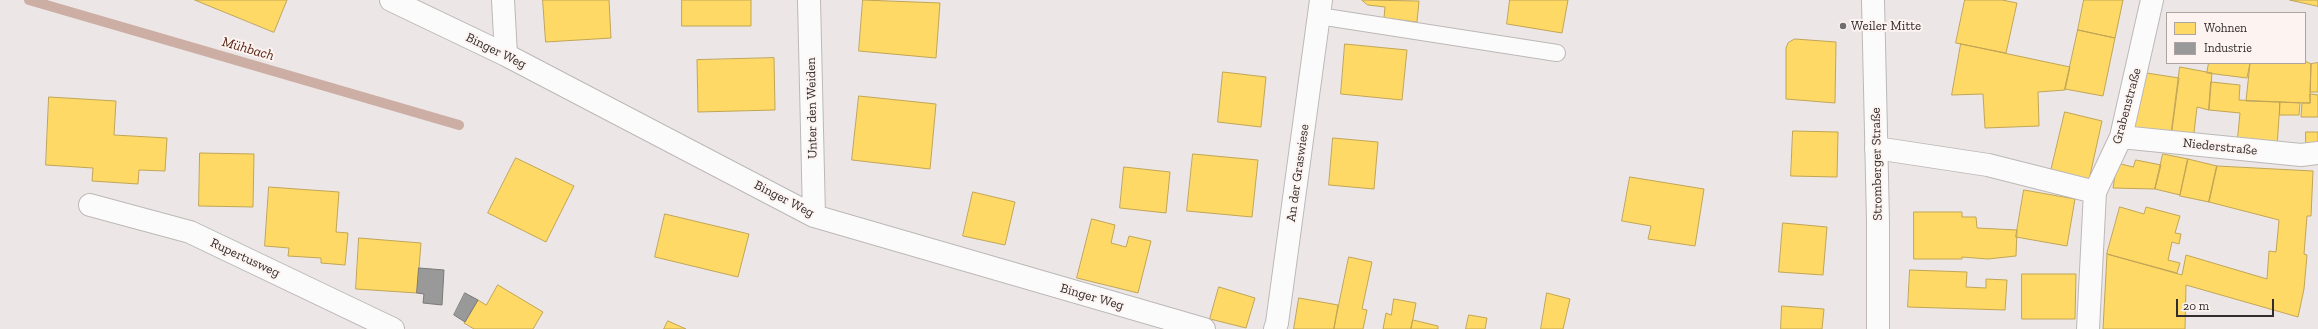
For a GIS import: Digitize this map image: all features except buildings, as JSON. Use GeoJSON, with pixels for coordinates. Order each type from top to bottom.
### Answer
{"type":"FeatureCollection","features":[{"type":"Feature","properties":{"kind":"street","name":"Binger Weg"},"geometry":{"type":"LineString","coordinates":[[391,0],[506,55],[814,216],[1204,329]]}},
{"type":"Feature","properties":{"kind":"street"},"geometry":{"type":"LineString","coordinates":[[503,0],[506,55]]}},
{"type":"Feature","properties":{"kind":"street","name":"Unter den Weiden"},"geometry":{"type":"LineString","coordinates":[[809,0],[814,216]]}},
{"type":"Feature","properties":{"kind":"street","name":"Stromberger Straße"},"geometry":{"type":"LineString","coordinates":[[1873,0],[1878,329]]}},
{"type":"Feature","properties":{"kind":"street","name":"Grabenstraße"},"geometry":{"type":"LineString","coordinates":[[2088,329],[2095,192],[2121,137],[2152,0]]}},
{"type":"Feature","properties":{"kind":"street","name":"An der Graswiese"},"geometry":{"type":"LineString","coordinates":[[1275,329],[1320,8]]}},
{"type":"Feature","properties":{"kind":"street","name":"Niederstraße"},"geometry":{"type":"LineString","coordinates":[[2121,137],[2301,155],[2318,152]]}},
{"type":"Feature","properties":{"kind":"street"},"geometry":{"type":"LineString","coordinates":[[1876,148],[1988,165],[2095,192]]}},
{"type":"Feature","properties":{"kind":"street","name":"Rupertusweg"},"geometry":{"type":"LineString","coordinates":[[90,205],[190,232],[393,329]]}},
{"type":"Feature","properties":{"kind":"lane","name":"An der Graswiese"},"geometry":{"type":"LineString","coordinates":[[1320,8],[1558,53]]}},
{"type":"Feature","properties":{"kind":"waterway","name":"Mühbach"},"geometry":{"type":"LineString","coordinates":[[29,0],[459,125]]}},
{"type":"Feature","properties":{"kind":"place","name":"Weiler Mitte"},"geometry":{"type":"Point","coordinates":[1843,26]}}]}
